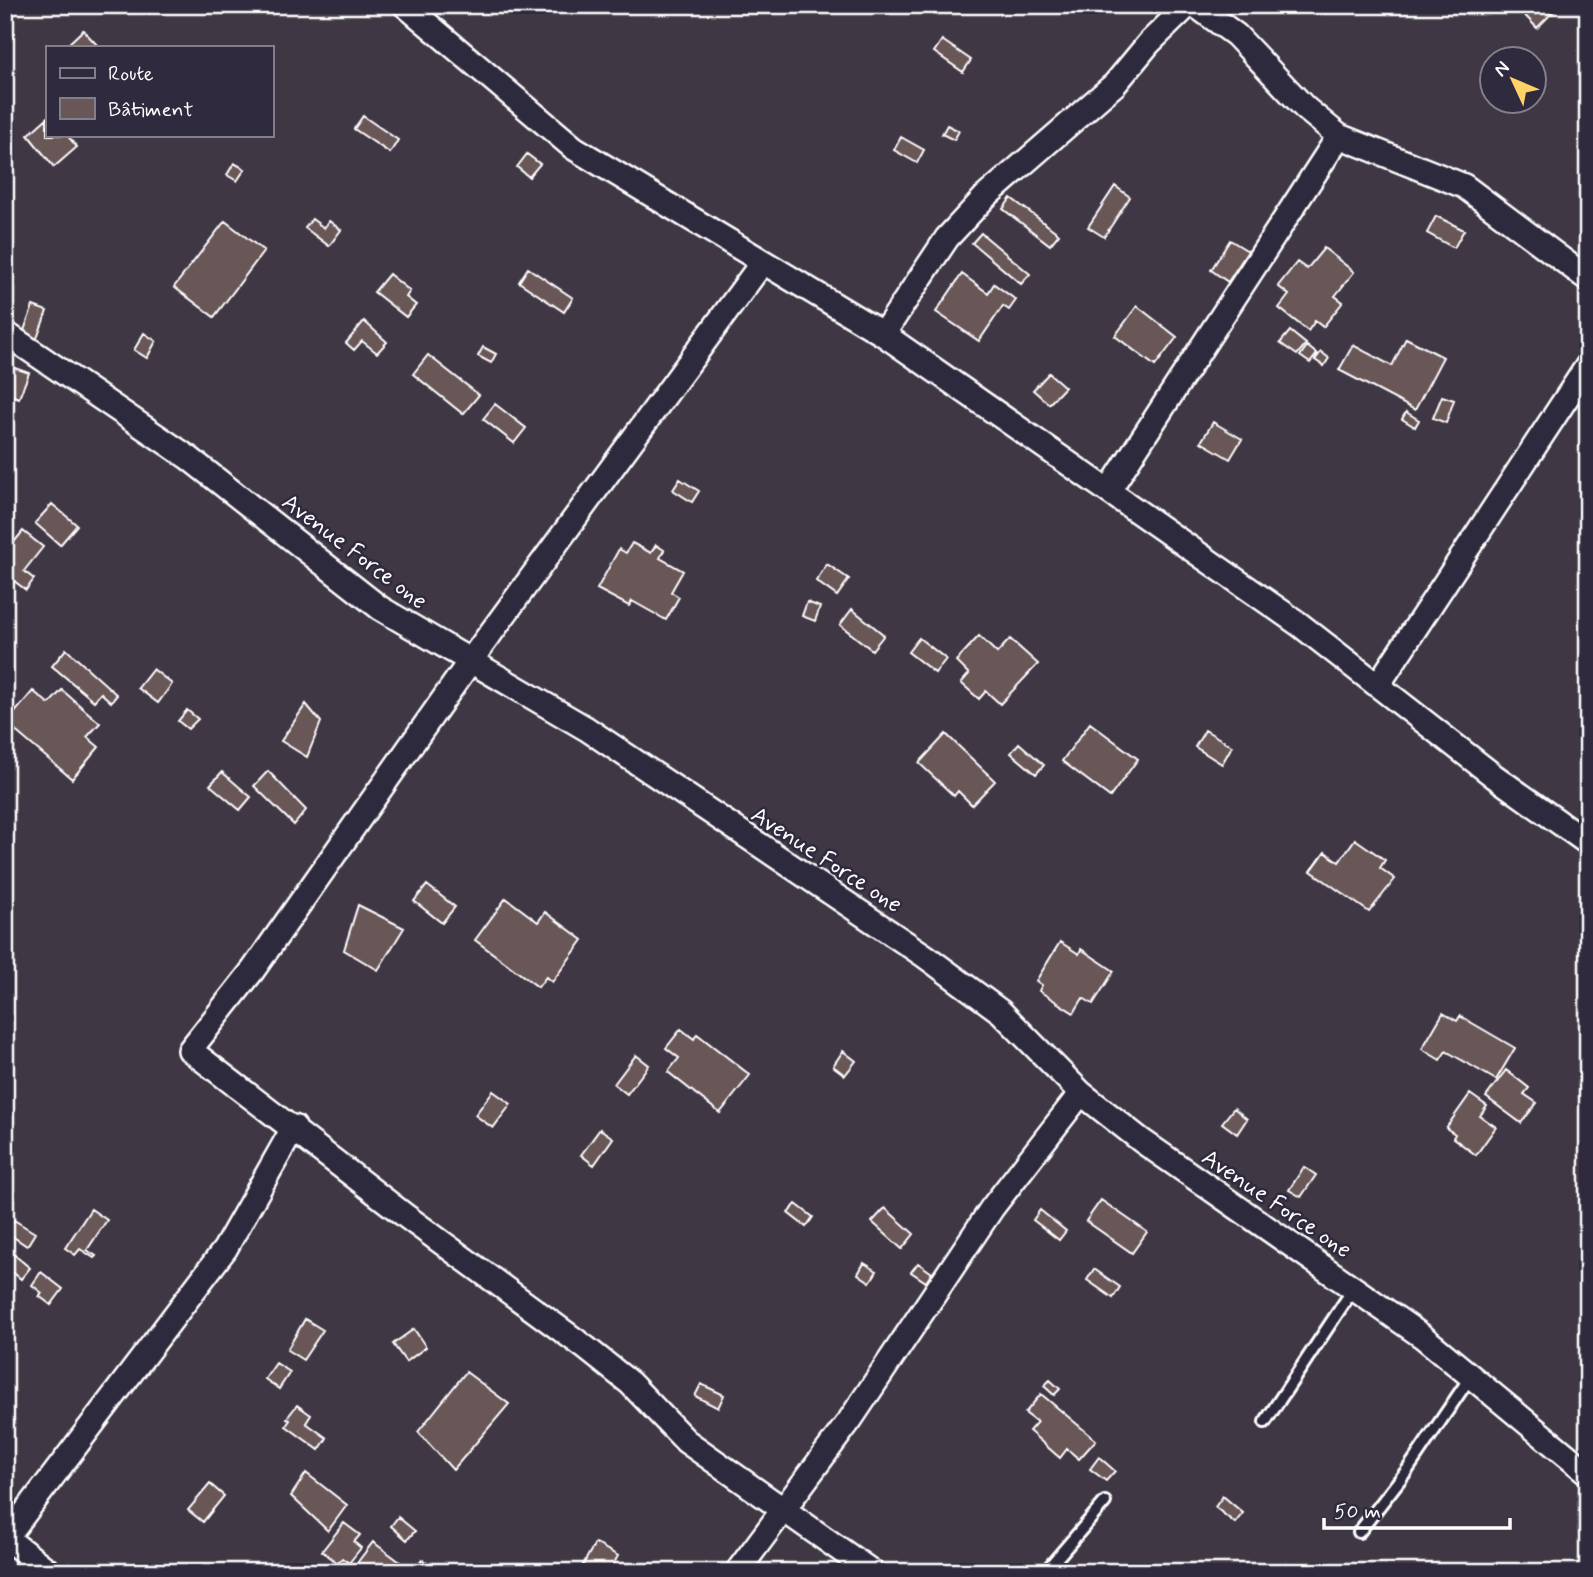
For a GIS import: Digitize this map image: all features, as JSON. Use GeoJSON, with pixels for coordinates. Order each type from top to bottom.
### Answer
{"type":"FeatureCollection","features":[{"type":"Feature","properties":{"kind":"street"},"geometry":{"type":"LineString","coordinates":[[405,5],[574,149],[883,334],[1299,624],[1494,776],[1588,843]]}},
{"type":"Feature","properties":{"kind":"street"},"geometry":{"type":"LineString","coordinates":[[883,334],[947,238],[985,197],[1115,84],[1149,43],[1188,5]]}},
{"type":"Feature","properties":{"kind":"street"},"geometry":{"type":"LineString","coordinates":[[1195,5],[1236,35],[1305,108],[1339,136],[1464,187],[1588,279]]}},
{"type":"Feature","properties":{"kind":"street"},"geometry":{"type":"LineString","coordinates":[[1109,490],[1339,136]]}},
{"type":"Feature","properties":{"kind":"street"},"geometry":{"type":"LineString","coordinates":[[762,264],[471,660],[253,970],[190,1050],[294,1127],[379,1196],[595,1355],[630,1383],[686,1441],[785,1508],[872,1572]]}},
{"type":"Feature","properties":{"kind":"street","name":"Avenue Force one"},"geometry":{"type":"LineString","coordinates":[[5,333],[190,458],[380,608],[587,729],[925,956],[1000,1012],[1081,1093],[1251,1220],[1354,1287],[1471,1376],[1588,1473]]}},
{"type":"Feature","properties":{"kind":"street"},"geometry":{"type":"LineString","coordinates":[[1378,685],[1588,365]]}},
{"type":"Feature","properties":{"kind":"street"},"geometry":{"type":"LineString","coordinates":[[737,1572],[850,1420],[992,1208],[1081,1093]]}},
{"type":"Feature","properties":{"kind":"street"},"geometry":{"type":"LineString","coordinates":[[50,1572],[6,1538],[225,1249],[294,1127]]}},
{"type":"Feature","properties":{"kind":"lane"},"geometry":{"type":"LineString","coordinates":[[1265,1422],[1354,1287]]}},
{"type":"Feature","properties":{"kind":"lane"},"geometry":{"type":"LineString","coordinates":[[1359,1532],[1408,1469],[1471,1376]]}},
{"type":"Feature","properties":{"kind":"lane"},"geometry":{"type":"LineString","coordinates":[[1045,1572],[1105,1502]]}},
{"type":"Feature","properties":{"kind":"building"},"geometry":{"type":"Polygon","coordinates":[[[1515,5],[1554,5],[1557,8],[1537,28],[1515,5]]]}},
{"type":"Feature","properties":{"kind":"building"},"geometry":{"type":"Polygon","coordinates":[[[83,30],[98,46],[66,46],[83,30]]]}},
{"type":"Feature","properties":{"kind":"building"},"geometry":{"type":"Polygon","coordinates":[[[942,40],[971,60],[963,72],[934,52],[942,40]]]}},
{"type":"Feature","properties":{"kind":"building"},"geometry":{"type":"Polygon","coordinates":[[[363,116],[398,140],[390,153],[354,129],[363,116]]]}},
{"type":"Feature","properties":{"kind":"building"},"geometry":{"type":"Polygon","coordinates":[[[46,119],[46,136],[68,136],[77,147],[54,167],[28,135],[46,119]]]}},
{"type":"Feature","properties":{"kind":"building"},"geometry":{"type":"Polygon","coordinates":[[[947,125],[959,131],[954,140],[942,134],[947,125]]]}},
{"type":"Feature","properties":{"kind":"building"},"geometry":{"type":"Polygon","coordinates":[[[901,137],[924,150],[917,163],[894,150],[901,137]]]}},
{"type":"Feature","properties":{"kind":"building"},"geometry":{"type":"Polygon","coordinates":[[[527,154],[540,164],[529,177],[517,167],[527,154]]]}},
{"type":"Feature","properties":{"kind":"building"},"geometry":{"type":"Polygon","coordinates":[[[234,163],[245,169],[237,181],[227,175],[234,163]]]}},
{"type":"Feature","properties":{"kind":"building"},"geometry":{"type":"Polygon","coordinates":[[[1115,186],[1130,197],[1104,237],[1088,227],[1115,186]]]}},
{"type":"Feature","properties":{"kind":"building"},"geometry":{"type":"Polygon","coordinates":[[[1011,198],[1059,234],[1050,245],[1003,209],[1011,198]]]}},
{"type":"Feature","properties":{"kind":"building"},"geometry":{"type":"Polygon","coordinates":[[[1436,216],[1464,230],[1454,248],[1427,233],[1436,216]]]}},
{"type":"Feature","properties":{"kind":"building"},"geometry":{"type":"Polygon","coordinates":[[[312,219],[324,228],[329,221],[341,230],[329,246],[305,228],[312,219]]]}},
{"type":"Feature","properties":{"kind":"building"},"geometry":{"type":"Polygon","coordinates":[[[225,221],[264,251],[214,317],[174,287],[225,221]]]}},
{"type":"Feature","properties":{"kind":"building"},"geometry":{"type":"Polygon","coordinates":[[[981,233],[1030,274],[1021,284],[972,243],[981,233]]]}},
{"type":"Feature","properties":{"kind":"building"},"geometry":{"type":"Polygon","coordinates":[[[1230,240],[1248,251],[1228,282],[1211,270],[1230,240]]]}},
{"type":"Feature","properties":{"kind":"building"},"geometry":{"type":"Polygon","coordinates":[[[1324,248],[1354,272],[1335,296],[1343,302],[1323,327],[1315,321],[1308,331],[1279,308],[1289,295],[1278,286],[1297,262],[1307,269],[1324,248]]]}},
{"type":"Feature","properties":{"kind":"building"},"geometry":{"type":"Polygon","coordinates":[[[528,268],[573,298],[564,312],[519,282],[528,268]]]}},
{"type":"Feature","properties":{"kind":"building"},"geometry":{"type":"Polygon","coordinates":[[[389,274],[410,291],[406,297],[416,305],[406,317],[374,292],[389,274]]]}},
{"type":"Feature","properties":{"kind":"building"},"geometry":{"type":"Polygon","coordinates":[[[962,274],[988,293],[994,284],[1016,300],[1009,310],[1003,306],[979,341],[936,312],[962,274]]]}},
{"type":"Feature","properties":{"kind":"building"},"geometry":{"type":"Polygon","coordinates":[[[33,306],[47,311],[36,341],[22,336],[33,306]]]}},
{"type":"Feature","properties":{"kind":"building"},"geometry":{"type":"Polygon","coordinates":[[[1137,306],[1177,337],[1155,366],[1115,336],[1137,306]]]}},
{"type":"Feature","properties":{"kind":"building"},"geometry":{"type":"Polygon","coordinates":[[[364,321],[387,342],[377,353],[362,341],[354,350],[346,343],[364,321]]]}},
{"type":"Feature","properties":{"kind":"building"},"geometry":{"type":"Polygon","coordinates":[[[1290,331],[1306,344],[1297,355],[1280,343],[1290,331]]]}},
{"type":"Feature","properties":{"kind":"building"},"geometry":{"type":"Polygon","coordinates":[[[144,333],[156,341],[147,358],[134,350],[144,333]]]}},
{"type":"Feature","properties":{"kind":"building"},"geometry":{"type":"Polygon","coordinates":[[[1406,338],[1443,357],[1415,410],[1339,370],[1353,345],[1392,366],[1406,338]]]}},
{"type":"Feature","properties":{"kind":"building"},"geometry":{"type":"Polygon","coordinates":[[[1307,346],[1317,354],[1310,363],[1300,356],[1307,346]]]}},
{"type":"Feature","properties":{"kind":"building"},"geometry":{"type":"Polygon","coordinates":[[[483,347],[496,354],[491,363],[478,356],[483,347]]]}},
{"type":"Feature","properties":{"kind":"building"},"geometry":{"type":"Polygon","coordinates":[[[1321,352],[1329,358],[1324,366],[1315,360],[1321,352]]]}},
{"type":"Feature","properties":{"kind":"building"},"geometry":{"type":"Polygon","coordinates":[[[428,355],[479,395],[463,414],[413,374],[428,355]]]}},
{"type":"Feature","properties":{"kind":"building"},"geometry":{"type":"Polygon","coordinates":[[[9,366],[29,373],[19,398],[5,393],[5,376],[9,366]]]}},
{"type":"Feature","properties":{"kind":"building"},"geometry":{"type":"Polygon","coordinates":[[[1049,373],[1065,387],[1049,404],[1033,390],[1049,373]]]}},
{"type":"Feature","properties":{"kind":"building"},"geometry":{"type":"Polygon","coordinates":[[[1442,396],[1454,400],[1446,423],[1433,418],[1442,396]]]}},
{"type":"Feature","properties":{"kind":"building"},"geometry":{"type":"Polygon","coordinates":[[[495,404],[526,428],[514,443],[483,419],[495,404]]]}},
{"type":"Feature","properties":{"kind":"building"},"geometry":{"type":"Polygon","coordinates":[[[1406,412],[1419,420],[1415,427],[1402,419],[1406,412]]]}},
{"type":"Feature","properties":{"kind":"building"},"geometry":{"type":"Polygon","coordinates":[[[1213,422],[1242,439],[1230,459],[1201,442],[1213,422]]]}},
{"type":"Feature","properties":{"kind":"building"},"geometry":{"type":"Polygon","coordinates":[[[680,479],[699,491],[692,502],[673,490],[680,479]]]}},
{"type":"Feature","properties":{"kind":"building"},"geometry":{"type":"Polygon","coordinates":[[[52,504],[77,525],[60,545],[35,523],[52,504]]]}},
{"type":"Feature","properties":{"kind":"building"},"geometry":{"type":"Polygon","coordinates":[[[23,531],[43,547],[24,571],[34,579],[26,590],[5,574],[5,553],[23,531]]]}},
{"type":"Feature","properties":{"kind":"building"},"geometry":{"type":"Polygon","coordinates":[[[632,543],[651,553],[656,545],[664,550],[660,558],[683,571],[671,592],[679,597],[666,620],[632,601],[629,606],[597,589],[619,549],[626,553],[632,543]]]}},
{"type":"Feature","properties":{"kind":"building"},"geometry":{"type":"Polygon","coordinates":[[[827,564],[849,579],[837,596],[816,581],[827,564]]]}},
{"type":"Feature","properties":{"kind":"building"},"geometry":{"type":"Polygon","coordinates":[[[807,602],[820,607],[815,621],[802,616],[807,602]]]}},
{"type":"Feature","properties":{"kind":"building"},"geometry":{"type":"Polygon","coordinates":[[[852,609],[884,635],[872,650],[840,625],[852,609]]]}},
{"type":"Feature","properties":{"kind":"building"},"geometry":{"type":"Polygon","coordinates":[[[979,636],[997,653],[1010,639],[1038,664],[1000,704],[986,691],[979,699],[961,683],[969,674],[956,661],[979,636]]]}},
{"type":"Feature","properties":{"kind":"building"},"geometry":{"type":"Polygon","coordinates":[[[919,638],[946,659],[935,673],[908,652],[919,638]]]}},
{"type":"Feature","properties":{"kind":"building"},"geometry":{"type":"Polygon","coordinates":[[[66,649],[117,695],[111,702],[101,693],[94,701],[52,666],[66,649]]]}},
{"type":"Feature","properties":{"kind":"building"},"geometry":{"type":"Polygon","coordinates":[[[153,669],[172,684],[158,703],[138,688],[153,669]]]}},
{"type":"Feature","properties":{"kind":"building"},"geometry":{"type":"Polygon","coordinates":[[[62,690],[100,723],[87,737],[99,747],[72,779],[6,723],[33,691],[49,704],[62,690]]]}},
{"type":"Feature","properties":{"kind":"building"},"geometry":{"type":"Polygon","coordinates":[[[306,704],[321,722],[307,757],[281,741],[306,704]]]}},
{"type":"Feature","properties":{"kind":"building"},"geometry":{"type":"Polygon","coordinates":[[[187,710],[198,719],[188,729],[178,721],[187,710]]]}},
{"type":"Feature","properties":{"kind":"building"},"geometry":{"type":"Polygon","coordinates":[[[1090,723],[1138,759],[1110,797],[1062,761],[1090,723]]]}},
{"type":"Feature","properties":{"kind":"building"},"geometry":{"type":"Polygon","coordinates":[[[1205,730],[1232,746],[1222,764],[1195,747],[1205,730]]]}},
{"type":"Feature","properties":{"kind":"building"},"geometry":{"type":"Polygon","coordinates":[[[946,734],[995,781],[972,805],[958,791],[954,796],[919,763],[946,734]]]}},
{"type":"Feature","properties":{"kind":"building"},"geometry":{"type":"Polygon","coordinates":[[[1019,743],[1044,765],[1036,774],[1011,753],[1019,743]]]}},
{"type":"Feature","properties":{"kind":"building"},"geometry":{"type":"Polygon","coordinates":[[[268,771],[306,810],[294,825],[254,786],[268,771]]]}},
{"type":"Feature","properties":{"kind":"building"},"geometry":{"type":"Polygon","coordinates":[[[222,772],[251,797],[240,810],[210,785],[222,772]]]}},
{"type":"Feature","properties":{"kind":"building"},"geometry":{"type":"Polygon","coordinates":[[[1355,839],[1385,860],[1380,868],[1395,879],[1369,912],[1311,871],[1325,852],[1339,862],[1355,839]]]}},
{"type":"Feature","properties":{"kind":"building"},"geometry":{"type":"Polygon","coordinates":[[[427,885],[455,907],[442,923],[414,901],[427,885]]]}},
{"type":"Feature","properties":{"kind":"building"},"geometry":{"type":"Polygon","coordinates":[[[506,898],[538,922],[545,912],[583,940],[552,982],[546,977],[538,987],[475,940],[506,898]]]}},
{"type":"Feature","properties":{"kind":"building"},"geometry":{"type":"Polygon","coordinates":[[[358,905],[404,928],[378,970],[344,950],[358,905]]]}},
{"type":"Feature","properties":{"kind":"building"},"geometry":{"type":"Polygon","coordinates":[[[1060,942],[1079,954],[1081,949],[1114,971],[1093,1004],[1083,998],[1074,1013],[1039,991],[1042,985],[1036,981],[1060,942]]]}},
{"type":"Feature","properties":{"kind":"building"},"geometry":{"type":"Polygon","coordinates":[[[1443,1013],[1457,1021],[1460,1016],[1515,1048],[1496,1080],[1446,1051],[1440,1060],[1422,1049],[1443,1013]]]}},
{"type":"Feature","properties":{"kind":"building"},"geometry":{"type":"Polygon","coordinates":[[[681,1029],[694,1039],[697,1034],[750,1075],[720,1113],[668,1072],[679,1058],[666,1048],[681,1029]]]}},
{"type":"Feature","properties":{"kind":"building"},"geometry":{"type":"Polygon","coordinates":[[[843,1051],[856,1061],[845,1075],[833,1066],[843,1051]]]}},
{"type":"Feature","properties":{"kind":"building"},"geometry":{"type":"Polygon","coordinates":[[[636,1055],[649,1065],[627,1094],[614,1084],[636,1055]]]}},
{"type":"Feature","properties":{"kind":"building"},"geometry":{"type":"Polygon","coordinates":[[[1506,1070],[1529,1088],[1524,1094],[1537,1103],[1521,1123],[1486,1097],[1506,1070]]]}},
{"type":"Feature","properties":{"kind":"building"},"geometry":{"type":"Polygon","coordinates":[[[493,1091],[511,1104],[493,1128],[475,1115],[493,1091]]]}},
{"type":"Feature","properties":{"kind":"building"},"geometry":{"type":"Polygon","coordinates":[[[1470,1094],[1487,1106],[1480,1116],[1496,1127],[1476,1155],[1453,1138],[1455,1134],[1446,1128],[1470,1094]]]}},
{"type":"Feature","properties":{"kind":"building"},"geometry":{"type":"Polygon","coordinates":[[[1234,1108],[1247,1119],[1237,1134],[1222,1123],[1234,1108]]]}},
{"type":"Feature","properties":{"kind":"building"},"geometry":{"type":"Polygon","coordinates":[[[600,1129],[613,1138],[594,1165],[581,1155],[600,1129]]]}},
{"type":"Feature","properties":{"kind":"building"},"geometry":{"type":"Polygon","coordinates":[[[1304,1167],[1316,1175],[1301,1197],[1289,1190],[1304,1167]]]}},
{"type":"Feature","properties":{"kind":"building"},"geometry":{"type":"Polygon","coordinates":[[[1101,1200],[1147,1232],[1132,1253],[1086,1221],[1101,1200]]]}},
{"type":"Feature","properties":{"kind":"building"},"geometry":{"type":"Polygon","coordinates":[[[796,1204],[813,1217],[806,1227],[788,1213],[796,1204]]]}},
{"type":"Feature","properties":{"kind":"building"},"geometry":{"type":"Polygon","coordinates":[[[885,1208],[914,1234],[902,1249],[872,1222],[885,1208]]]}},
{"type":"Feature","properties":{"kind":"building"},"geometry":{"type":"Polygon","coordinates":[[[91,1209],[107,1220],[87,1250],[96,1256],[94,1258],[80,1249],[75,1255],[65,1248],[91,1209]]]}},
{"type":"Feature","properties":{"kind":"building"},"geometry":{"type":"Polygon","coordinates":[[[1040,1210],[1066,1231],[1059,1240],[1033,1220],[1040,1210]]]}},
{"type":"Feature","properties":{"kind":"building"},"geometry":{"type":"Polygon","coordinates":[[[14,1220],[35,1233],[27,1246],[6,1232],[14,1220]]]}},
{"type":"Feature","properties":{"kind":"building"},"geometry":{"type":"Polygon","coordinates":[[[5,1247],[30,1268],[21,1279],[5,1266],[5,1247]]]}},
{"type":"Feature","properties":{"kind":"building"},"geometry":{"type":"Polygon","coordinates":[[[864,1263],[877,1271],[870,1282],[858,1274],[864,1263]]]}},
{"type":"Feature","properties":{"kind":"building"},"geometry":{"type":"Polygon","coordinates":[[[918,1263],[932,1273],[926,1282],[911,1272],[918,1263]]]}},
{"type":"Feature","properties":{"kind":"building"},"geometry":{"type":"Polygon","coordinates":[[[1094,1269],[1120,1287],[1113,1298],[1087,1280],[1094,1269]]]}},
{"type":"Feature","properties":{"kind":"building"},"geometry":{"type":"Polygon","coordinates":[[[41,1272],[63,1289],[51,1305],[39,1296],[42,1293],[32,1285],[41,1272]]]}},
{"type":"Feature","properties":{"kind":"building"},"geometry":{"type":"Polygon","coordinates":[[[305,1319],[323,1330],[303,1360],[287,1350],[305,1319]]]}},
{"type":"Feature","properties":{"kind":"building"},"geometry":{"type":"Polygon","coordinates":[[[414,1329],[426,1347],[406,1362],[393,1344],[414,1329]]]}},
{"type":"Feature","properties":{"kind":"building"},"geometry":{"type":"Polygon","coordinates":[[[276,1363],[290,1372],[279,1389],[265,1379],[276,1363]]]}},
{"type":"Feature","properties":{"kind":"building"},"geometry":{"type":"Polygon","coordinates":[[[466,1372],[509,1404],[453,1470],[418,1432],[466,1372]]]}},
{"type":"Feature","properties":{"kind":"building"},"geometry":{"type":"Polygon","coordinates":[[[1050,1380],[1060,1389],[1054,1395],[1044,1386],[1050,1380]]]}},
{"type":"Feature","properties":{"kind":"building"},"geometry":{"type":"Polygon","coordinates":[[[701,1384],[724,1395],[718,1408],[695,1396],[701,1384]]]}},
{"type":"Feature","properties":{"kind":"building"},"geometry":{"type":"Polygon","coordinates":[[[1041,1394],[1096,1440],[1079,1459],[1067,1449],[1060,1458],[1029,1431],[1037,1422],[1025,1413],[1041,1394]]]}},
{"type":"Feature","properties":{"kind":"building"},"geometry":{"type":"Polygon","coordinates":[[[297,1405],[311,1415],[306,1423],[327,1438],[319,1450],[286,1426],[290,1420],[287,1418],[297,1405]]]}},
{"type":"Feature","properties":{"kind":"building"},"geometry":{"type":"Polygon","coordinates":[[[1099,1457],[1115,1471],[1106,1481],[1090,1469],[1099,1457]]]}},
{"type":"Feature","properties":{"kind":"building"},"geometry":{"type":"Polygon","coordinates":[[[306,1473],[347,1505],[328,1531],[291,1496],[306,1473]]]}},
{"type":"Feature","properties":{"kind":"building"},"geometry":{"type":"Polygon","coordinates":[[[210,1484],[224,1496],[203,1522],[188,1510],[210,1484]]]}},
{"type":"Feature","properties":{"kind":"building"},"geometry":{"type":"Polygon","coordinates":[[[1223,1496],[1243,1513],[1235,1523],[1215,1507],[1223,1496]]]}},
{"type":"Feature","properties":{"kind":"building"},"geometry":{"type":"Polygon","coordinates":[[[398,1517],[415,1531],[407,1540],[391,1526],[398,1517]]]}},
{"type":"Feature","properties":{"kind":"building"},"geometry":{"type":"Polygon","coordinates":[[[344,1523],[360,1535],[354,1542],[361,1548],[349,1563],[342,1558],[338,1563],[322,1551],[344,1523]]]}},
{"type":"Feature","properties":{"kind":"building"},"geometry":{"type":"Polygon","coordinates":[[[373,1542],[407,1567],[403,1572],[360,1572],[354,1567],[373,1542]]]}},
{"type":"Feature","properties":{"kind":"building"},"geometry":{"type":"Polygon","coordinates":[[[595,1543],[618,1556],[609,1572],[579,1572],[595,1543]]]}},
{"type":"Feature","properties":{"kind":"building"},"geometry":{"type":"Polygon","coordinates":[[[422,1559],[437,1572],[412,1572],[422,1559]]]}},
{"type":"Feature","properties":{"kind":"building"},"geometry":{"type":"Polygon","coordinates":[[[463,1564],[474,1572],[458,1572],[463,1564]]]}}]}
